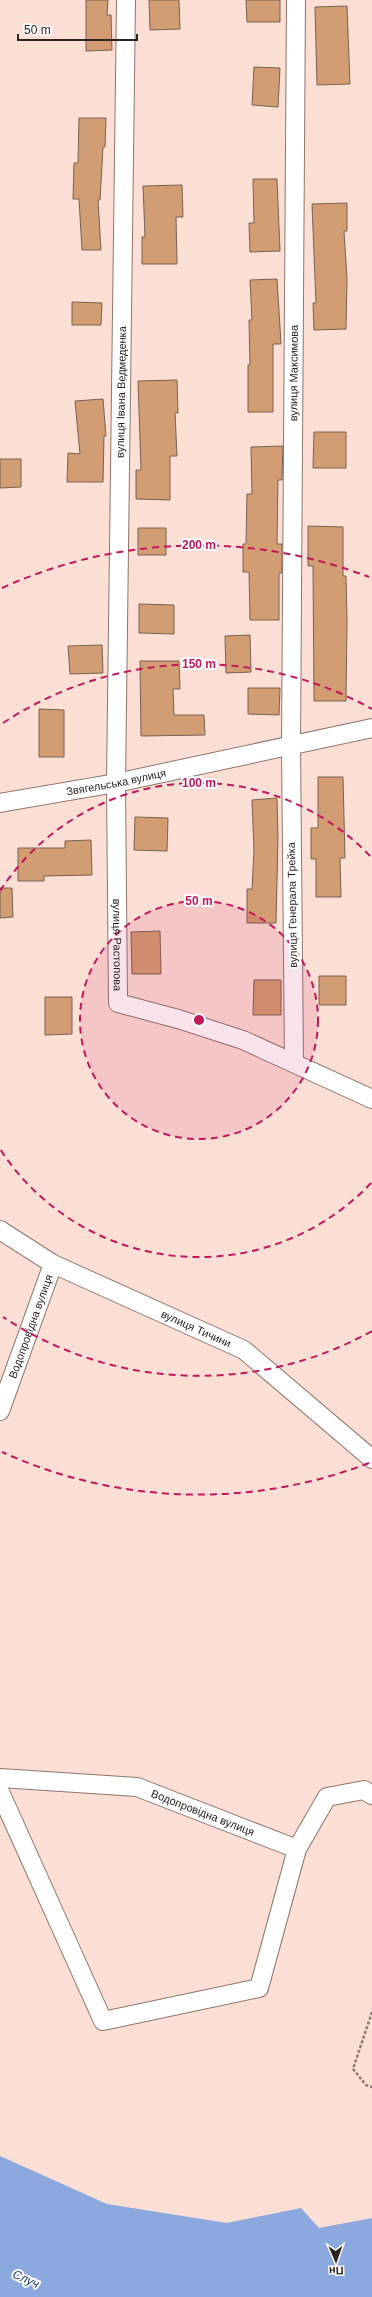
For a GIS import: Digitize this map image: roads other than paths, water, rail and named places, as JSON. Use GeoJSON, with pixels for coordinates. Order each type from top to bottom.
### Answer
{"type":"FeatureCollection","features":[{"type":"Feature","properties":{"kind":"street","name":"вулиця Івана Ведмеденка"},"geometry":{"type":"LineString","coordinates":[[116,783],[126,0]]}},
{"type":"Feature","properties":{"kind":"street","name":"вулиця Максимова"},"geometry":{"type":"LineString","coordinates":[[291,746],[296,0]]}},
{"type":"Feature","properties":{"kind":"street","name":"Звягельська вулиця"},"geometry":{"type":"LineString","coordinates":[[0,803],[116,783],[372,728]]}},
{"type":"Feature","properties":{"kind":"street","name":"вулиця Генерала Трейка"},"geometry":{"type":"LineString","coordinates":[[291,746],[294,1063]]}},
{"type":"Feature","properties":{"kind":"street","name":"вулиця Растопова"},"geometry":{"type":"LineString","coordinates":[[116,783],[118,1003],[178,1019],[243,1040],[372,1099]]}},
{"type":"Feature","properties":{"kind":"street","name":"вулиця Тичини"},"geometry":{"type":"LineString","coordinates":[[0,1230],[53,1264],[244,1350],[372,1459]]}},
{"type":"Feature","properties":{"kind":"street","name":"Водопровідна вулиця"},"geometry":{"type":"LineString","coordinates":[[0,1411],[53,1264]]}},
{"type":"Feature","properties":{"kind":"street","name":"Водопровідна вулиця"},"geometry":{"type":"LineString","coordinates":[[0,1778],[137,1787],[297,1849]]}},
{"type":"Feature","properties":{"kind":"street"},"geometry":{"type":"LineString","coordinates":[[0,1792],[103,2021],[259,1988],[297,1849],[327,1797],[364,1790],[372,1795]]}},
{"type":"Feature","properties":{"kind":"water","name":"Случ"},"geometry":{"type":"Polygon","coordinates":[[[0,2156],[107,2204],[227,2223],[301,2208],[319,2228],[372,2218],[372,2297],[0,2297],[0,2156]]]}}]}
